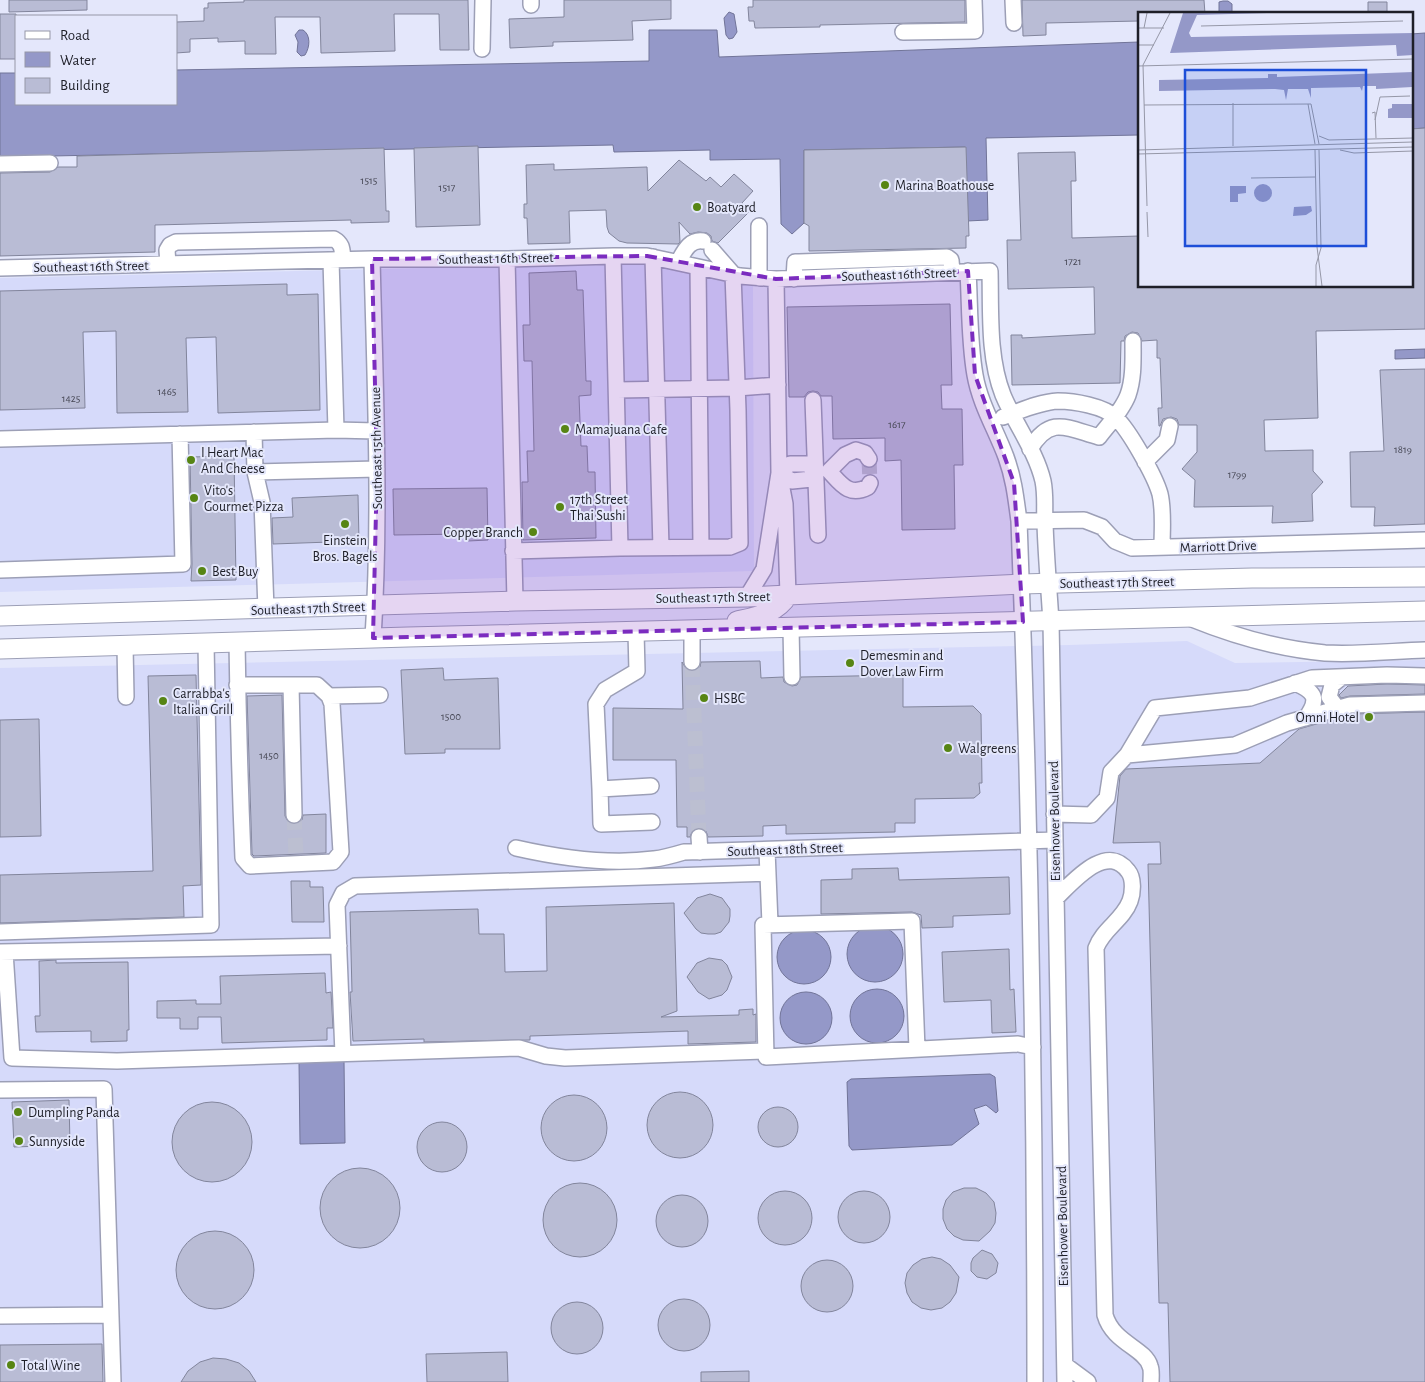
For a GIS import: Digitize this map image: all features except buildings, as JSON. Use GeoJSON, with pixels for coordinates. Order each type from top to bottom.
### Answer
{"type":"FeatureCollection","features":[{"type":"Feature","properties":{"kind":"main road","name":"Southeast 17th Street"},"geometry":{"type":"LineString","coordinates":[[0,616],[515,601],[747,597],[1049,583],[1425,576]]}},
{"type":"Feature","properties":{"kind":"main road"},"geometry":{"type":"LineString","coordinates":[[697,630],[762,615],[776,609],[788,595]]}},
{"type":"Feature","properties":{"kind":"main road"},"geometry":{"type":"LineString","coordinates":[[0,649],[1425,611]]}},
{"type":"Feature","properties":{"kind":"main road"},"geometry":{"type":"LineString","coordinates":[[0,624],[27,615]]}},
{"type":"Feature","properties":{"kind":"street"},"geometry":{"type":"LineString","coordinates":[[482,49],[483,0]]}},
{"type":"Feature","properties":{"kind":"street"},"geometry":{"type":"LineString","coordinates":[[903,32],[975,31],[974,0]]}},
{"type":"Feature","properties":{"kind":"street"},"geometry":{"type":"LineString","coordinates":[[1013,0],[1014,22]]}},
{"type":"Feature","properties":{"kind":"street"},"geometry":{"type":"LineString","coordinates":[[0,164],[50,163]]}},
{"type":"Feature","properties":{"kind":"street"},"geometry":{"type":"LineString","coordinates":[[759,226],[759,278]]}},
{"type":"Feature","properties":{"kind":"street"},"geometry":{"type":"LineString","coordinates":[[168,264],[168,250],[170,245],[176,242],[334,239],[339,242],[341,246],[337,260],[336,430]]}},
{"type":"Feature","properties":{"kind":"street"},"geometry":{"type":"LineString","coordinates":[[513,551],[730,546],[740,543],[733,274],[708,245],[697,240],[691,243],[678,262]]}},
{"type":"Feature","properties":{"kind":"street"},"geometry":{"type":"LineString","coordinates":[[613,256],[620,548]]}},
{"type":"Feature","properties":{"kind":"street","name":"Southeast 16th Street"},"geometry":{"type":"LineString","coordinates":[[0,268],[372,259],[506,259],[613,256],[653,257],[733,274],[776,280],[990,271]]}},
{"type":"Feature","properties":{"kind":"street"},"geometry":{"type":"LineString","coordinates":[[653,257],[661,548]]}},
{"type":"Feature","properties":{"kind":"street","name":"Southeast 15th Avenue"},"geometry":{"type":"LineString","coordinates":[[372,259],[377,469],[373,638]]}},
{"type":"Feature","properties":{"kind":"street"},"geometry":{"type":"LineString","coordinates":[[506,259],[515,601]]}},
{"type":"Feature","properties":{"kind":"street"},"geometry":{"type":"LineString","coordinates":[[698,267],[701,547]]}},
{"type":"Feature","properties":{"kind":"street","name":"Eisenhower Boulevard"},"geometry":{"type":"LineString","coordinates":[[968,271],[975,376],[982,401],[992,421],[1014,483],[1019,521],[1033,1048],[1035,1382]]}},
{"type":"Feature","properties":{"kind":"street","name":"Eisenhower Boulevard"},"geometry":{"type":"LineString","coordinates":[[990,271],[996,371],[1003,394],[1030,449],[1042,479],[1046,497],[1045,521],[1051,622],[1065,1382]]}},
{"type":"Feature","properties":{"kind":"street"},"geometry":{"type":"LineString","coordinates":[[747,597],[764,569],[779,473],[776,280]]}},
{"type":"Feature","properties":{"kind":"street"},"geometry":{"type":"LineString","coordinates":[[1030,449],[1038,437],[1046,430],[1054,427],[1064,427],[1098,437],[1127,397],[1133,373],[1133,341]]}},
{"type":"Feature","properties":{"kind":"street"},"geometry":{"type":"LineString","coordinates":[[616,390],[737,388],[778,385]]}},
{"type":"Feature","properties":{"kind":"street"},"geometry":{"type":"LineString","coordinates":[[814,400],[823,471],[818,535]]}},
{"type":"Feature","properties":{"kind":"street"},"geometry":{"type":"LineString","coordinates":[[992,421],[1037,405],[1058,401],[1090,405],[1115,416],[1145,462],[1160,493],[1162,547]]}},
{"type":"Feature","properties":{"kind":"street"},"geometry":{"type":"LineString","coordinates":[[1145,462],[1166,440],[1170,426]]}},
{"type":"Feature","properties":{"kind":"street"},"geometry":{"type":"LineString","coordinates":[[0,439],[336,430],[376,431]]}},
{"type":"Feature","properties":{"kind":"street"},"geometry":{"type":"LineString","coordinates":[[254,432],[255,472],[262,502],[266,609]]}},
{"type":"Feature","properties":{"kind":"street"},"geometry":{"type":"LineString","coordinates":[[0,570],[183,564],[180,434]]}},
{"type":"Feature","properties":{"kind":"street"},"geometry":{"type":"LineString","coordinates":[[779,473],[792,480],[812,479],[845,455],[856,450],[866,453],[869,459]]}},
{"type":"Feature","properties":{"kind":"street"},"geometry":{"type":"LineString","coordinates":[[255,472],[377,469]]}},
{"type":"Feature","properties":{"kind":"street"},"geometry":{"type":"LineString","coordinates":[[823,471],[845,489],[860,492],[868,487],[870,483]]}},
{"type":"Feature","properties":{"kind":"street"},"geometry":{"type":"LineString","coordinates":[[779,473],[785,504],[788,595]]}},
{"type":"Feature","properties":{"kind":"street","name":"Marriott Drive"},"geometry":{"type":"LineString","coordinates":[[1019,521],[1084,520],[1102,527],[1115,541],[1132,548],[1425,540]]}},
{"type":"Feature","properties":{"kind":"street"},"geometry":{"type":"LineString","coordinates":[[1188,618],[1239,636],[1287,647],[1326,652],[1425,650]]}},
{"type":"Feature","properties":{"kind":"street"},"geometry":{"type":"LineString","coordinates":[[791,628],[792,677]]}},
{"type":"Feature","properties":{"kind":"street"},"geometry":{"type":"LineString","coordinates":[[692,662],[697,630]]}},
{"type":"Feature","properties":{"kind":"street"},"geometry":{"type":"LineString","coordinates":[[636,632],[637,671],[605,690],[596,704],[601,824],[652,822]]}},
{"type":"Feature","properties":{"kind":"street"},"geometry":{"type":"LineString","coordinates":[[237,642],[237,685],[243,858],[250,866],[296,860],[333,862],[341,852],[332,704],[329,696],[317,685],[237,685]]}},
{"type":"Feature","properties":{"kind":"street"},"geometry":{"type":"LineString","coordinates":[[0,932],[211,925],[206,643]]}},
{"type":"Feature","properties":{"kind":"street"},"geometry":{"type":"LineString","coordinates":[[125,646],[126,697]]}},
{"type":"Feature","properties":{"kind":"street"},"geometry":{"type":"LineString","coordinates":[[1054,814],[1091,816],[1107,798],[1111,772],[1127,755],[1155,708],[1250,698],[1312,678],[1387,675],[1425,676]]}},
{"type":"Feature","properties":{"kind":"street"},"geometry":{"type":"LineString","coordinates":[[1338,709],[1329,697],[1332,685],[1342,676]]}},
{"type":"Feature","properties":{"kind":"street"},"geometry":{"type":"LineString","coordinates":[[1295,683],[1309,689],[1314,696],[1313,707],[1306,718]]}},
{"type":"Feature","properties":{"kind":"street"},"geometry":{"type":"LineString","coordinates":[[290,685],[294,815]]}},
{"type":"Feature","properties":{"kind":"street"},"geometry":{"type":"LineString","coordinates":[[329,696],[380,695]]}},
{"type":"Feature","properties":{"kind":"street"},"geometry":{"type":"LineString","coordinates":[[1127,755],[1235,745],[1287,723],[1350,705],[1425,703]]}},
{"type":"Feature","properties":{"kind":"street"},"geometry":{"type":"LineString","coordinates":[[600,789],[651,786]]}},
{"type":"Feature","properties":{"kind":"street","name":"Southeast 18th Street"},"geometry":{"type":"LineString","coordinates":[[516,848],[549,856],[625,861],[654,859],[684,852],[699,844],[767,850],[796,841],[1055,840]]}},
{"type":"Feature","properties":{"kind":"street"},"geometry":{"type":"LineString","coordinates":[[767,850],[770,924]]}},
{"type":"Feature","properties":{"kind":"street"},"geometry":{"type":"LineString","coordinates":[[1056,898],[1090,867],[1100,863],[1111,861],[1120,863],[1130,873],[1132,888],[1130,900],[1125,911],[1099,939],[1096,948],[1105,1315],[1107,1324],[1114,1332],[1144,1357],[1150,1365],[1151,1382]]}},
{"type":"Feature","properties":{"kind":"street"},"geometry":{"type":"LineString","coordinates":[[343,1054],[337,905],[343,893],[355,886],[768,873]]}},
{"type":"Feature","properties":{"kind":"street"},"geometry":{"type":"LineString","coordinates":[[918,1049],[912,920],[763,925],[766,1057],[1018,1044],[1033,1048]]}},
{"type":"Feature","properties":{"kind":"street"},"geometry":{"type":"LineString","coordinates":[[339,946],[2,952],[12,1058],[117,1061],[519,1048],[546,1056],[564,1058],[766,1051]]}},
{"type":"Feature","properties":{"kind":"street"},"geometry":{"type":"LineString","coordinates":[[0,1090],[104,1089],[113,1382]]}},
{"type":"Feature","properties":{"kind":"street"},"geometry":{"type":"LineString","coordinates":[[0,1316],[111,1315]]}},
{"type":"Feature","properties":{"kind":"street"},"geometry":{"type":"LineString","coordinates":[[1065,1365],[1088,1382]]}},
{"type":"Feature","properties":{"kind":"highlighted area"},"geometry":{"type":"Polygon","coordinates":[[[647,256],[776,279],[968,271],[975,375],[1014,483],[1023,622],[373,638],[377,469],[372,259],[647,256]]]}},
{"type":"Feature","properties":{"kind":"shaded area"},"geometry":{"type":"Polygon","coordinates":[[[639,263],[753,285],[754,571],[0,592],[0,278],[639,263]]]}},
{"type":"Feature","properties":{"kind":"shaded area"},"geometry":{"type":"Polygon","coordinates":[[[1187,641],[1235,663],[1425,660],[1425,1382],[0,1382],[0,668],[1187,641]]]}},
{"type":"Feature","properties":{"kind":"water"},"geometry":{"type":"Polygon","coordinates":[[[1228,1],[1232,4],[1232,12],[1219,12],[1219,2],[1228,1]]]}},
{"type":"Feature","properties":{"kind":"water"},"geometry":{"type":"Polygon","coordinates":[[[729,12],[734,14],[737,32],[733,38],[729,39],[726,35],[724,18],[729,12]]]}},
{"type":"Feature","properties":{"kind":"water"},"geometry":{"type":"Polygon","coordinates":[[[299,30],[306,32],[309,41],[305,55],[301,56],[297,52],[298,42],[295,35],[299,30]]]}},
{"type":"Feature","properties":{"kind":"water"},"geometry":{"type":"Polygon","coordinates":[[[649,30],[717,30],[719,57],[1138,42],[1138,135],[986,138],[988,220],[967,221],[965,147],[804,150],[804,223],[792,234],[781,224],[780,159],[710,160],[710,150],[614,152],[613,145],[0,157],[0,73],[15,73],[15,105],[178,105],[178,70],[649,61],[649,30]]]}},
{"type":"Feature","properties":{"kind":"water"},"geometry":{"type":"Polygon","coordinates":[[[1425,33],[1425,128],[1412,129],[1412,34],[1425,33]]]}},
{"type":"Feature","properties":{"kind":"water"},"geometry":{"type":"Polygon","coordinates":[[[1425,349],[1425,358],[1395,359],[1395,350],[1425,349]]]}},
{"type":"Feature","properties":{"kind":"water"},"geometry":{"type":"Polygon","coordinates":[[[875,926],[890,931],[898,939],[903,954],[898,969],[890,977],[875,982],[860,977],[852,969],[847,954],[852,939],[860,931],[875,926]]]}},
{"type":"Feature","properties":{"kind":"water"},"geometry":{"type":"Polygon","coordinates":[[[804,930],[814,932],[823,938],[829,947],[831,957],[829,967],[823,976],[814,982],[804,984],[794,982],[785,976],[779,967],[777,957],[779,947],[785,938],[794,932],[804,930]]]}},
{"type":"Feature","properties":{"kind":"water"},"geometry":{"type":"Polygon","coordinates":[[[872,989],[882,989],[892,993],[900,1001],[904,1016],[900,1031],[892,1039],[882,1043],[872,1043],[862,1039],[854,1031],[850,1021],[850,1011],[854,1001],[862,993],[872,989]]]}},
{"type":"Feature","properties":{"kind":"water"},"geometry":{"type":"Polygon","coordinates":[[[806,992],[820,996],[828,1004],[832,1018],[828,1032],[820,1040],[806,1044],[792,1040],[784,1032],[780,1018],[784,1004],[792,996],[806,992]]]}},
{"type":"Feature","properties":{"kind":"water"},"geometry":{"type":"Polygon","coordinates":[[[344,1061],[345,1143],[300,1144],[299,1062],[344,1061]]]}},
{"type":"Feature","properties":{"kind":"water"},"geometry":{"type":"Polygon","coordinates":[[[990,1074],[995,1077],[998,1111],[996,1113],[986,1105],[974,1109],[979,1124],[952,1145],[852,1150],[849,1146],[847,1082],[851,1079],[990,1074]]]}},
{"type":"Feature","properties":{"kind":"tunnel"},"geometry":{"type":"LineString","coordinates":[[869,459],[870,483]]}},
{"type":"Feature","properties":{"kind":"tunnel"},"geometry":{"type":"LineString","coordinates":[[692,662],[699,837]]}},
{"type":"Feature","properties":{"kind":"tunnel"},"geometry":{"type":"LineString","coordinates":[[294,815],[296,856]]}},
{"type":"Feature","properties":{"kind":"place","name":"Marina Boathouse"},"geometry":{"type":"Point","coordinates":[885,185]}},
{"type":"Feature","properties":{"kind":"place","name":"Boatyard"},"geometry":{"type":"Point","coordinates":[697,207]}},
{"type":"Feature","properties":{"kind":"place","name":"Mamajuana Cafe"},"geometry":{"type":"Point","coordinates":[565,429]}},
{"type":"Feature","properties":{"kind":"place","name":"I Heart Mac And Cheese"},"geometry":{"type":"Point","coordinates":[191,460]}},
{"type":"Feature","properties":{"kind":"place","name":"Vito's Gourmet Pizza"},"geometry":{"type":"Point","coordinates":[194,498]}},
{"type":"Feature","properties":{"kind":"place","name":"17th Street Thai Sushi"},"geometry":{"type":"Point","coordinates":[560,507]}},
{"type":"Feature","properties":{"kind":"place","name":"Einstein Bros. Bagels"},"geometry":{"type":"Point","coordinates":[345,524]}},
{"type":"Feature","properties":{"kind":"place","name":"Copper Branch"},"geometry":{"type":"Point","coordinates":[533,532]}},
{"type":"Feature","properties":{"kind":"place","name":"Best Buy"},"geometry":{"type":"Point","coordinates":[202,571]}},
{"type":"Feature","properties":{"kind":"place","name":"Demesmin and Dover Law Firm"},"geometry":{"type":"Point","coordinates":[850,663]}},
{"type":"Feature","properties":{"kind":"place","name":"HSBC"},"geometry":{"type":"Point","coordinates":[704,698]}},
{"type":"Feature","properties":{"kind":"place","name":"Carrabba's Italian Grill"},"geometry":{"type":"Point","coordinates":[163,701]}},
{"type":"Feature","properties":{"kind":"place","name":"Omni Hotel"},"geometry":{"type":"Point","coordinates":[1369,717]}},
{"type":"Feature","properties":{"kind":"place","name":"Walgreens"},"geometry":{"type":"Point","coordinates":[948,748]}},
{"type":"Feature","properties":{"kind":"place","name":"Dumpling Panda"},"geometry":{"type":"Point","coordinates":[18,1112]}},
{"type":"Feature","properties":{"kind":"place","name":"Sunnyside"},"geometry":{"type":"Point","coordinates":[19,1141]}},
{"type":"Feature","properties":{"kind":"place","name":"Total Wine"},"geometry":{"type":"Point","coordinates":[11,1365]}}]}
